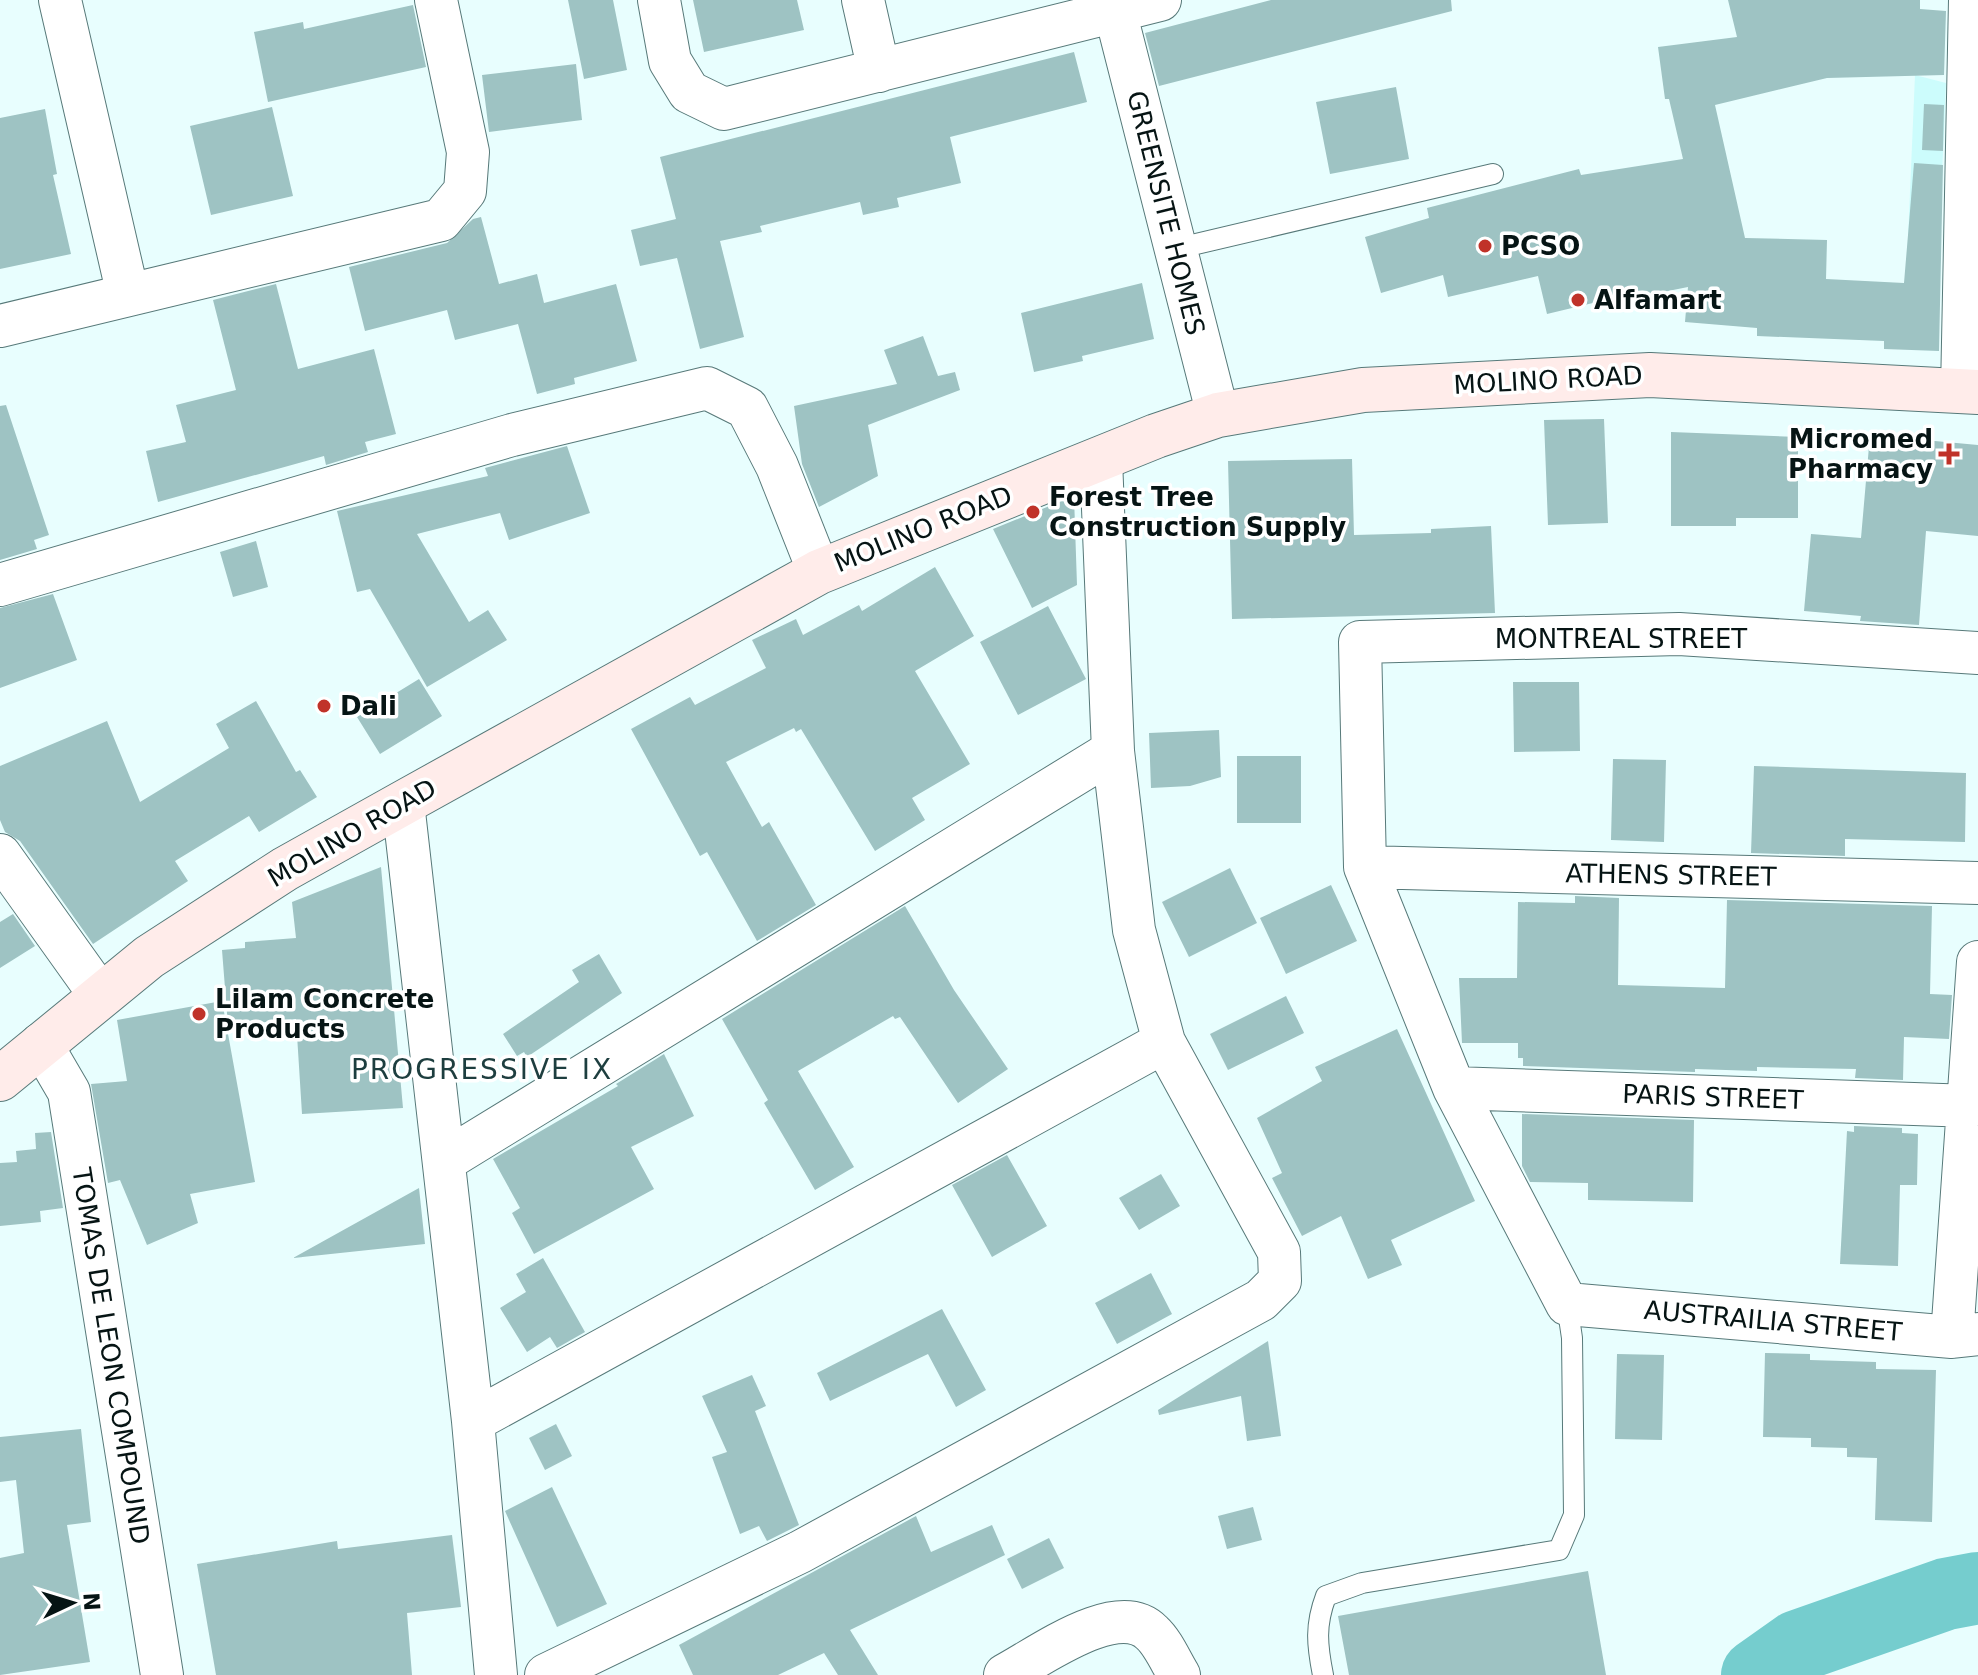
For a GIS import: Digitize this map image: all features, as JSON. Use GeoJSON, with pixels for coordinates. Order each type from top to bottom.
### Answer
{"type":"FeatureCollection","features":[{"type":"Feature","properties":{"kind":"main road","name":"MOLINO ROAD"},"geometry":{"type":"LineString","coordinates":[[0,1079],[149,957],[285,869],[819,572],[1004,495],[1218,415],[1363,390],[1650,375],[1970,392]]}},
{"type":"Feature","properties":{"kind":"street"},"geometry":{"type":"LineString","coordinates":[[60,0],[128,295]]}},
{"type":"Feature","properties":{"kind":"street"},"geometry":{"type":"LineString","coordinates":[[0,326],[441,220],[465,191],[468,152],[436,0]]}},
{"type":"Feature","properties":{"kind":"street"},"geometry":{"type":"LineString","coordinates":[[659,0],[670,61],[689,92],[724,109],[879,71],[1024,17],[1115,11],[1160,0]]}},
{"type":"Feature","properties":{"kind":"street"},"geometry":{"type":"LineString","coordinates":[[863,0],[879,71]]}},
{"type":"Feature","properties":{"kind":"street"},"geometry":{"type":"LineString","coordinates":[[1970,0],[1970,392]]}},
{"type":"Feature","properties":{"kind":"street","name":"GREENSITE HOMES"},"geometry":{"type":"LineString","coordinates":[[1115,11],[1218,415]]}},
{"type":"Feature","properties":{"kind":"street"},"geometry":{"type":"LineString","coordinates":[[0,585],[512,435],[707,388],[747,408],[777,466],[819,572]]}},
{"type":"Feature","properties":{"kind":"street"},"geometry":{"type":"LineString","coordinates":[[546,1675],[800,1552],[1261,1300],[1280,1281],[1279,1252],[1164,1042],[1134,930],[1113,751],[1101,460]]}},
{"type":"Feature","properties":{"kind":"street","name":"MONTREAL STREET"},"geometry":{"type":"LineString","coordinates":[[1365,867],[1360,642],[1679,634],[1978,653]]}},
{"type":"Feature","properties":{"kind":"street"},"geometry":{"type":"LineString","coordinates":[[444,1161],[1113,751]]}},
{"type":"Feature","properties":{"kind":"street"},"geometry":{"type":"LineString","coordinates":[[403,803],[473,1421],[496,1675]]}},
{"type":"Feature","properties":{"kind":"street"},"geometry":{"type":"LineString","coordinates":[[0,855],[100,995]]}},
{"type":"Feature","properties":{"kind":"street"},"geometry":{"type":"LineString","coordinates":[[1365,867],[1454,1088],[1567,1304]]}},
{"type":"Feature","properties":{"kind":"street","name":"ATHENS STREET"},"geometry":{"type":"LineString","coordinates":[[1365,867],[1978,883]]}},
{"type":"Feature","properties":{"kind":"street"},"geometry":{"type":"LineString","coordinates":[[1965,1335],[1978,962]]}},
{"type":"Feature","properties":{"kind":"street"},"geometry":{"type":"LineString","coordinates":[[473,1421],[1164,1042]]}},
{"type":"Feature","properties":{"kind":"street","name":"TOMAS DE LEON COMPOUND"},"geometry":{"type":"LineString","coordinates":[[41,1044],[69,1092],[162,1675]]}},
{"type":"Feature","properties":{"kind":"street","name":"PARIS STREET"},"geometry":{"type":"LineString","coordinates":[[1454,1088],[1971,1106]]}},
{"type":"Feature","properties":{"kind":"street","name":"AUSTRAILIA STREET"},"geometry":{"type":"LineString","coordinates":[[1567,1304],[1965,1335]]}},
{"type":"Feature","properties":{"kind":"street"},"geometry":{"type":"LineString","coordinates":[[1005,1675],[1103,1623],[1131,1620],[1152,1632],[1179,1675]]}},
{"type":"Feature","properties":{"kind":"lane"},"geometry":{"type":"LineString","coordinates":[[1175,249],[1493,174]]}},
{"type":"Feature","properties":{"kind":"lane"},"geometry":{"type":"LineString","coordinates":[[1323,1675],[1316,1642],[1317,1620],[1326,1596],[1362,1583],[1559,1550],[1574,1515],[1572,1338],[1567,1304]]}},
{"type":"Feature","properties":{"kind":"shaded area"},"geometry":{"type":"Polygon","coordinates":[[[1915,75],[1946,83],[1937,290],[1906,286],[1915,75]]]}},
{"type":"Feature","properties":{"kind":"building"},"geometry":{"type":"Polygon","coordinates":[[[568,0],[613,0],[627,70],[584,79],[568,0]]]}},
{"type":"Feature","properties":{"kind":"building"},"geometry":{"type":"Polygon","coordinates":[[[693,0],[797,0],[804,30],[704,52],[693,0]]]}},
{"type":"Feature","properties":{"kind":"building"},"geometry":{"type":"Polygon","coordinates":[[[1271,0],[1451,0],[1452,11],[1159,86],[1145,33],[1271,0]]]}},
{"type":"Feature","properties":{"kind":"building"},"geometry":{"type":"Polygon","coordinates":[[[1728,0],[1920,0],[1920,9],[1946,11],[1944,75],[1827,78],[1715,105],[1745,238],[1827,240],[1826,279],[1904,283],[1914,163],[1943,165],[1939,351],[1884,349],[1884,341],[1757,336],[1757,328],[1685,322],[1688,287],[1623,300],[1622,296],[1547,314],[1538,276],[1448,297],[1443,275],[1381,293],[1365,237],[1429,218],[1427,208],[1579,169],[1581,175],[1683,159],[1669,99],[1665,99],[1658,47],[1737,37],[1728,0]]]}},
{"type":"Feature","properties":{"kind":"building"},"geometry":{"type":"Polygon","coordinates":[[[413,5],[426,67],[268,102],[254,32],[303,22],[304,29],[413,5]]]}},
{"type":"Feature","properties":{"kind":"building"},"geometry":{"type":"Polygon","coordinates":[[[1074,52],[1087,102],[950,137],[961,183],[897,198],[899,207],[863,215],[860,202],[760,226],[762,232],[720,241],[744,337],[700,349],[677,258],[640,266],[631,230],[676,219],[660,157],[1074,52]]]}},
{"type":"Feature","properties":{"kind":"building"},"geometry":{"type":"Polygon","coordinates":[[[576,64],[582,120],[489,132],[482,75],[576,64]]]}},
{"type":"Feature","properties":{"kind":"building"},"geometry":{"type":"Polygon","coordinates":[[[1396,87],[1409,159],[1330,174],[1316,102],[1396,87]]]}},
{"type":"Feature","properties":{"kind":"building"},"geometry":{"type":"Polygon","coordinates":[[[1924,104],[1944,105],[1943,151],[1922,150],[1924,104]]]}},
{"type":"Feature","properties":{"kind":"building"},"geometry":{"type":"Polygon","coordinates":[[[272,107],[293,196],[211,215],[190,126],[272,107]]]}},
{"type":"Feature","properties":{"kind":"building"},"geometry":{"type":"Polygon","coordinates":[[[45,109],[57,174],[53,175],[71,254],[0,269],[0,118],[45,109]]]}},
{"type":"Feature","properties":{"kind":"building"},"geometry":{"type":"Polygon","coordinates":[[[481,217],[499,284],[537,274],[544,303],[616,284],[637,361],[574,378],[575,384],[537,394],[518,324],[455,340],[447,310],[365,331],[349,267],[447,243],[473,219],[481,217]]]}},
{"type":"Feature","properties":{"kind":"building"},"geometry":{"type":"Polygon","coordinates":[[[1142,283],[1154,339],[1082,356],[1083,361],[1034,372],[1021,313],[1142,283]]]}},
{"type":"Feature","properties":{"kind":"building"},"geometry":{"type":"Polygon","coordinates":[[[276,284],[298,369],[374,349],[396,434],[365,442],[368,452],[326,465],[324,456],[158,502],[146,451],[186,442],[176,405],[236,390],[213,300],[276,284]]]}},
{"type":"Feature","properties":{"kind":"building"},"geometry":{"type":"Polygon","coordinates":[[[923,336],[938,376],[955,372],[960,390],[868,425],[878,476],[819,507],[802,464],[794,406],[897,384],[884,350],[923,336]]]}},
{"type":"Feature","properties":{"kind":"building"},"geometry":{"type":"Polygon","coordinates":[[[6,405],[49,535],[34,540],[37,549],[0,560],[0,406],[6,405]]]}},
{"type":"Feature","properties":{"kind":"building"},"geometry":{"type":"Polygon","coordinates":[[[1604,419],[1608,523],[1548,525],[1544,420],[1604,419]]]}},
{"type":"Feature","properties":{"kind":"building"},"geometry":{"type":"Polygon","coordinates":[[[1671,432],[1798,437],[1798,518],[1736,518],[1736,526],[1671,526],[1671,432]]]}},
{"type":"Feature","properties":{"kind":"building"},"geometry":{"type":"Polygon","coordinates":[[[1870,435],[1978,445],[1978,536],[1926,531],[1919,625],[1860,621],[1861,616],[1804,611],[1811,534],[1861,538],[1870,435]]]}},
{"type":"Feature","properties":{"kind":"building"},"geometry":{"type":"Polygon","coordinates":[[[567,446],[590,513],[509,540],[500,513],[417,534],[469,622],[488,610],[507,640],[427,687],[370,589],[357,592],[337,511],[488,476],[485,468],[567,446]]]}},
{"type":"Feature","properties":{"kind":"building"},"geometry":{"type":"Polygon","coordinates":[[[1352,459],[1354,535],[1431,533],[1431,529],[1491,526],[1495,613],[1232,619],[1228,461],[1352,459]]]}},
{"type":"Feature","properties":{"kind":"building"},"geometry":{"type":"Polygon","coordinates":[[[1074,496],[1077,585],[1032,608],[993,529],[1074,496]]]}},
{"type":"Feature","properties":{"kind":"building"},"geometry":{"type":"Polygon","coordinates":[[[256,541],[268,587],[233,597],[220,552],[256,541]]]}},
{"type":"Feature","properties":{"kind":"building"},"geometry":{"type":"Polygon","coordinates":[[[935,567],[974,636],[915,671],[970,764],[912,798],[925,820],[875,851],[801,729],[796,732],[794,728],[726,762],[762,827],[769,822],[816,905],[757,941],[707,852],[700,856],[631,729],[690,697],[695,705],[766,668],[752,640],[796,619],[803,635],[859,605],[862,611],[935,567]]]}},
{"type":"Feature","properties":{"kind":"building"},"geometry":{"type":"Polygon","coordinates":[[[53,594],[77,660],[0,688],[0,608],[53,594]]]}},
{"type":"Feature","properties":{"kind":"building"},"geometry":{"type":"Polygon","coordinates":[[[1048,606],[1086,679],[1018,715],[980,642],[1048,606]]]}},
{"type":"Feature","properties":{"kind":"building"},"geometry":{"type":"Polygon","coordinates":[[[419,679],[442,716],[380,754],[357,717],[419,679]]]}},
{"type":"Feature","properties":{"kind":"building"},"geometry":{"type":"Polygon","coordinates":[[[1513,682],[1579,682],[1580,751],[1514,752],[1513,682]]]}},
{"type":"Feature","properties":{"kind":"building"},"geometry":{"type":"Polygon","coordinates":[[[256,701],[296,772],[300,770],[317,797],[259,832],[249,816],[175,861],[188,881],[93,944],[20,841],[5,832],[0,820],[0,766],[107,721],[140,802],[229,748],[216,724],[256,701]]]}},
{"type":"Feature","properties":{"kind":"building"},"geometry":{"type":"Polygon","coordinates":[[[1219,730],[1221,777],[1190,786],[1151,788],[1149,733],[1219,730]]]}},
{"type":"Feature","properties":{"kind":"building"},"geometry":{"type":"Polygon","coordinates":[[[1237,756],[1301,756],[1301,823],[1237,823],[1237,756]]]}},
{"type":"Feature","properties":{"kind":"building"},"geometry":{"type":"Polygon","coordinates":[[[1613,759],[1666,760],[1664,842],[1611,840],[1613,759]]]}},
{"type":"Feature","properties":{"kind":"building"},"geometry":{"type":"Polygon","coordinates":[[[1754,766],[1966,773],[1965,842],[1845,839],[1845,856],[1751,853],[1754,766]]]}},
{"type":"Feature","properties":{"kind":"building"},"geometry":{"type":"Polygon","coordinates":[[[381,867],[403,1108],[302,1114],[296,1019],[228,1026],[222,950],[245,948],[245,942],[296,938],[292,902],[381,867]]]}},
{"type":"Feature","properties":{"kind":"building"},"geometry":{"type":"Polygon","coordinates":[[[1230,868],[1257,923],[1189,957],[1162,902],[1230,868]]]}},
{"type":"Feature","properties":{"kind":"building"},"geometry":{"type":"Polygon","coordinates":[[[1331,885],[1357,941],[1286,974],[1260,918],[1331,885]]]}},
{"type":"Feature","properties":{"kind":"building"},"geometry":{"type":"Polygon","coordinates":[[[1575,896],[1619,898],[1618,985],[1725,988],[1727,900],[1932,906],[1930,994],[1952,995],[1949,1039],[1904,1037],[1903,1080],[1855,1078],[1856,1069],[1757,1067],[1757,1071],[1695,1069],[1695,1072],[1523,1066],[1523,1058],[1518,1058],[1518,1043],[1462,1043],[1459,978],[1517,978],[1518,902],[1575,903],[1575,896]]]}},
{"type":"Feature","properties":{"kind":"building"},"geometry":{"type":"Polygon","coordinates":[[[905,906],[954,990],[1008,1069],[958,1103],[900,1017],[895,1019],[893,1016],[798,1071],[854,1167],[815,1190],[764,1103],[768,1100],[722,1019],[905,906]]]}},
{"type":"Feature","properties":{"kind":"building"},"geometry":{"type":"Polygon","coordinates":[[[13,914],[35,946],[0,968],[0,922],[13,914]]]}},
{"type":"Feature","properties":{"kind":"building"},"geometry":{"type":"Polygon","coordinates":[[[599,954],[622,993],[527,1057],[524,1052],[517,1056],[503,1034],[579,982],[572,970],[599,954]]]}},
{"type":"Feature","properties":{"kind":"building"},"geometry":{"type":"Polygon","coordinates":[[[1286,996],[1304,1033],[1228,1070],[1210,1034],[1286,996]]]}},
{"type":"Feature","properties":{"kind":"building"},"geometry":{"type":"Polygon","coordinates":[[[222,1001],[255,1182],[190,1194],[198,1223],[147,1245],[120,1180],[108,1183],[91,1084],[127,1081],[117,1020],[222,1001]]]}},
{"type":"Feature","properties":{"kind":"building"},"geometry":{"type":"Polygon","coordinates":[[[1397,1029],[1475,1201],[1391,1240],[1402,1265],[1368,1279],[1341,1216],[1302,1236],[1272,1178],[1282,1173],[1257,1118],[1322,1081],[1315,1067],[1397,1029]]]}},
{"type":"Feature","properties":{"kind":"building"},"geometry":{"type":"Polygon","coordinates":[[[664,1054],[694,1116],[631,1147],[654,1189],[534,1254],[512,1213],[520,1208],[493,1159],[618,1086],[616,1084],[664,1054]]]}},
{"type":"Feature","properties":{"kind":"building"},"geometry":{"type":"Polygon","coordinates":[[[1522,1114],[1694,1120],[1693,1202],[1588,1200],[1588,1183],[1530,1182],[1522,1166],[1522,1114]]]}},
{"type":"Feature","properties":{"kind":"building"},"geometry":{"type":"Polygon","coordinates":[[[1854,1126],[1902,1128],[1902,1133],[1918,1134],[1917,1185],[1900,1185],[1898,1266],[1840,1264],[1847,1131],[1854,1132],[1854,1126]]]}},
{"type":"Feature","properties":{"kind":"building"},"geometry":{"type":"Polygon","coordinates":[[[51,1132],[63,1208],[40,1211],[41,1222],[0,1226],[0,1163],[17,1162],[16,1151],[36,1149],[35,1133],[51,1132]]]}},
{"type":"Feature","properties":{"kind":"building"},"geometry":{"type":"Polygon","coordinates":[[[1007,1155],[1047,1226],[992,1257],[952,1185],[1007,1155]]]}},
{"type":"Feature","properties":{"kind":"building"},"geometry":{"type":"Polygon","coordinates":[[[1161,1174],[1180,1206],[1139,1230],[1119,1198],[1161,1174]]]}},
{"type":"Feature","properties":{"kind":"building"},"geometry":{"type":"Polygon","coordinates":[[[419,1188],[425,1244],[293,1258],[419,1188]]]}},
{"type":"Feature","properties":{"kind":"building"},"geometry":{"type":"Polygon","coordinates":[[[543,1258],[585,1332],[557,1348],[550,1337],[527,1352],[500,1308],[526,1292],[516,1274],[543,1258]]]}},
{"type":"Feature","properties":{"kind":"building"},"geometry":{"type":"Polygon","coordinates":[[[1151,1273],[1172,1314],[1117,1344],[1095,1303],[1151,1273]]]}},
{"type":"Feature","properties":{"kind":"building"},"geometry":{"type":"Polygon","coordinates":[[[942,1309],[986,1390],[956,1407],[928,1354],[830,1401],[817,1373],[942,1309]]]}},
{"type":"Feature","properties":{"kind":"building"},"geometry":{"type":"Polygon","coordinates":[[[1268,1341],[1281,1436],[1247,1441],[1241,1396],[1159,1415],[1158,1410],[1268,1341]]]}},
{"type":"Feature","properties":{"kind":"building"},"geometry":{"type":"Polygon","coordinates":[[[1765,1353],[1810,1354],[1810,1360],[1876,1362],[1876,1369],[1936,1370],[1932,1522],[1875,1520],[1877,1458],[1847,1457],[1847,1448],[1811,1447],[1811,1438],[1763,1437],[1765,1353]]]}},
{"type":"Feature","properties":{"kind":"building"},"geometry":{"type":"Polygon","coordinates":[[[1617,1354],[1664,1355],[1662,1440],[1615,1439],[1617,1354]]]}},
{"type":"Feature","properties":{"kind":"building"},"geometry":{"type":"Polygon","coordinates":[[[752,1375],[766,1406],[755,1411],[799,1525],[767,1541],[759,1526],[740,1534],[712,1457],[727,1452],[702,1396],[752,1375]]]}},
{"type":"Feature","properties":{"kind":"building"},"geometry":{"type":"Polygon","coordinates":[[[556,1424],[572,1456],[545,1470],[529,1438],[556,1424]]]}},
{"type":"Feature","properties":{"kind":"building"},"geometry":{"type":"Polygon","coordinates":[[[81,1429],[91,1522],[67,1525],[90,1662],[0,1675],[0,1558],[24,1553],[16,1480],[0,1482],[0,1437],[81,1429]]]}},
{"type":"Feature","properties":{"kind":"building"},"geometry":{"type":"Polygon","coordinates":[[[552,1487],[607,1604],[557,1627],[505,1511],[552,1487]]]}},
{"type":"Feature","properties":{"kind":"building"},"geometry":{"type":"Polygon","coordinates":[[[1253,1507],[1262,1540],[1227,1549],[1218,1516],[1253,1507]]]}},
{"type":"Feature","properties":{"kind":"building"},"geometry":{"type":"Polygon","coordinates":[[[916,1516],[931,1552],[992,1525],[1005,1555],[850,1630],[878,1675],[838,1675],[824,1653],[778,1675],[693,1675],[679,1645],[916,1516]]]}},
{"type":"Feature","properties":{"kind":"building"},"geometry":{"type":"Polygon","coordinates":[[[452,1535],[461,1607],[407,1613],[412,1675],[216,1675],[197,1564],[337,1541],[338,1549],[452,1535]]]}},
{"type":"Feature","properties":{"kind":"building"},"geometry":{"type":"Polygon","coordinates":[[[1049,1538],[1064,1568],[1022,1589],[1007,1559],[1049,1538]]]}},
{"type":"Feature","properties":{"kind":"building"},"geometry":{"type":"Polygon","coordinates":[[[1588,1571],[1606,1675],[1349,1675],[1338,1616],[1588,1571]]]}},
{"type":"Feature","properties":{"kind":"waterway"},"geometry":{"type":"LineString","coordinates":[[1757,1675],[1798,1646],[1946,1594],[1978,1588]]}},
{"type":"Feature","properties":{"kind":"place","name":"PCSO"},"geometry":{"type":"Point","coordinates":[1485,246]}},
{"type":"Feature","properties":{"kind":"place","name":"Alfamart"},"geometry":{"type":"Point","coordinates":[1578,300]}},
{"type":"Feature","properties":{"kind":"place","name":"Micromed Pharmacy"},"geometry":{"type":"Point","coordinates":[1949,454]}},
{"type":"Feature","properties":{"kind":"place","name":"Forest Tree Construction Supply"},"geometry":{"type":"Point","coordinates":[1033,512]}},
{"type":"Feature","properties":{"kind":"place","name":"Dali"},"geometry":{"type":"Point","coordinates":[324,706]}},
{"type":"Feature","properties":{"kind":"place","name":"Lilam Concrete Products"},"geometry":{"type":"Point","coordinates":[199,1014]}},
{"type":"Feature","properties":{"kind":"district","name":"PROGRESSIVE IX"},"geometry":{"type":"Point","coordinates":[482,1069]}}]}
